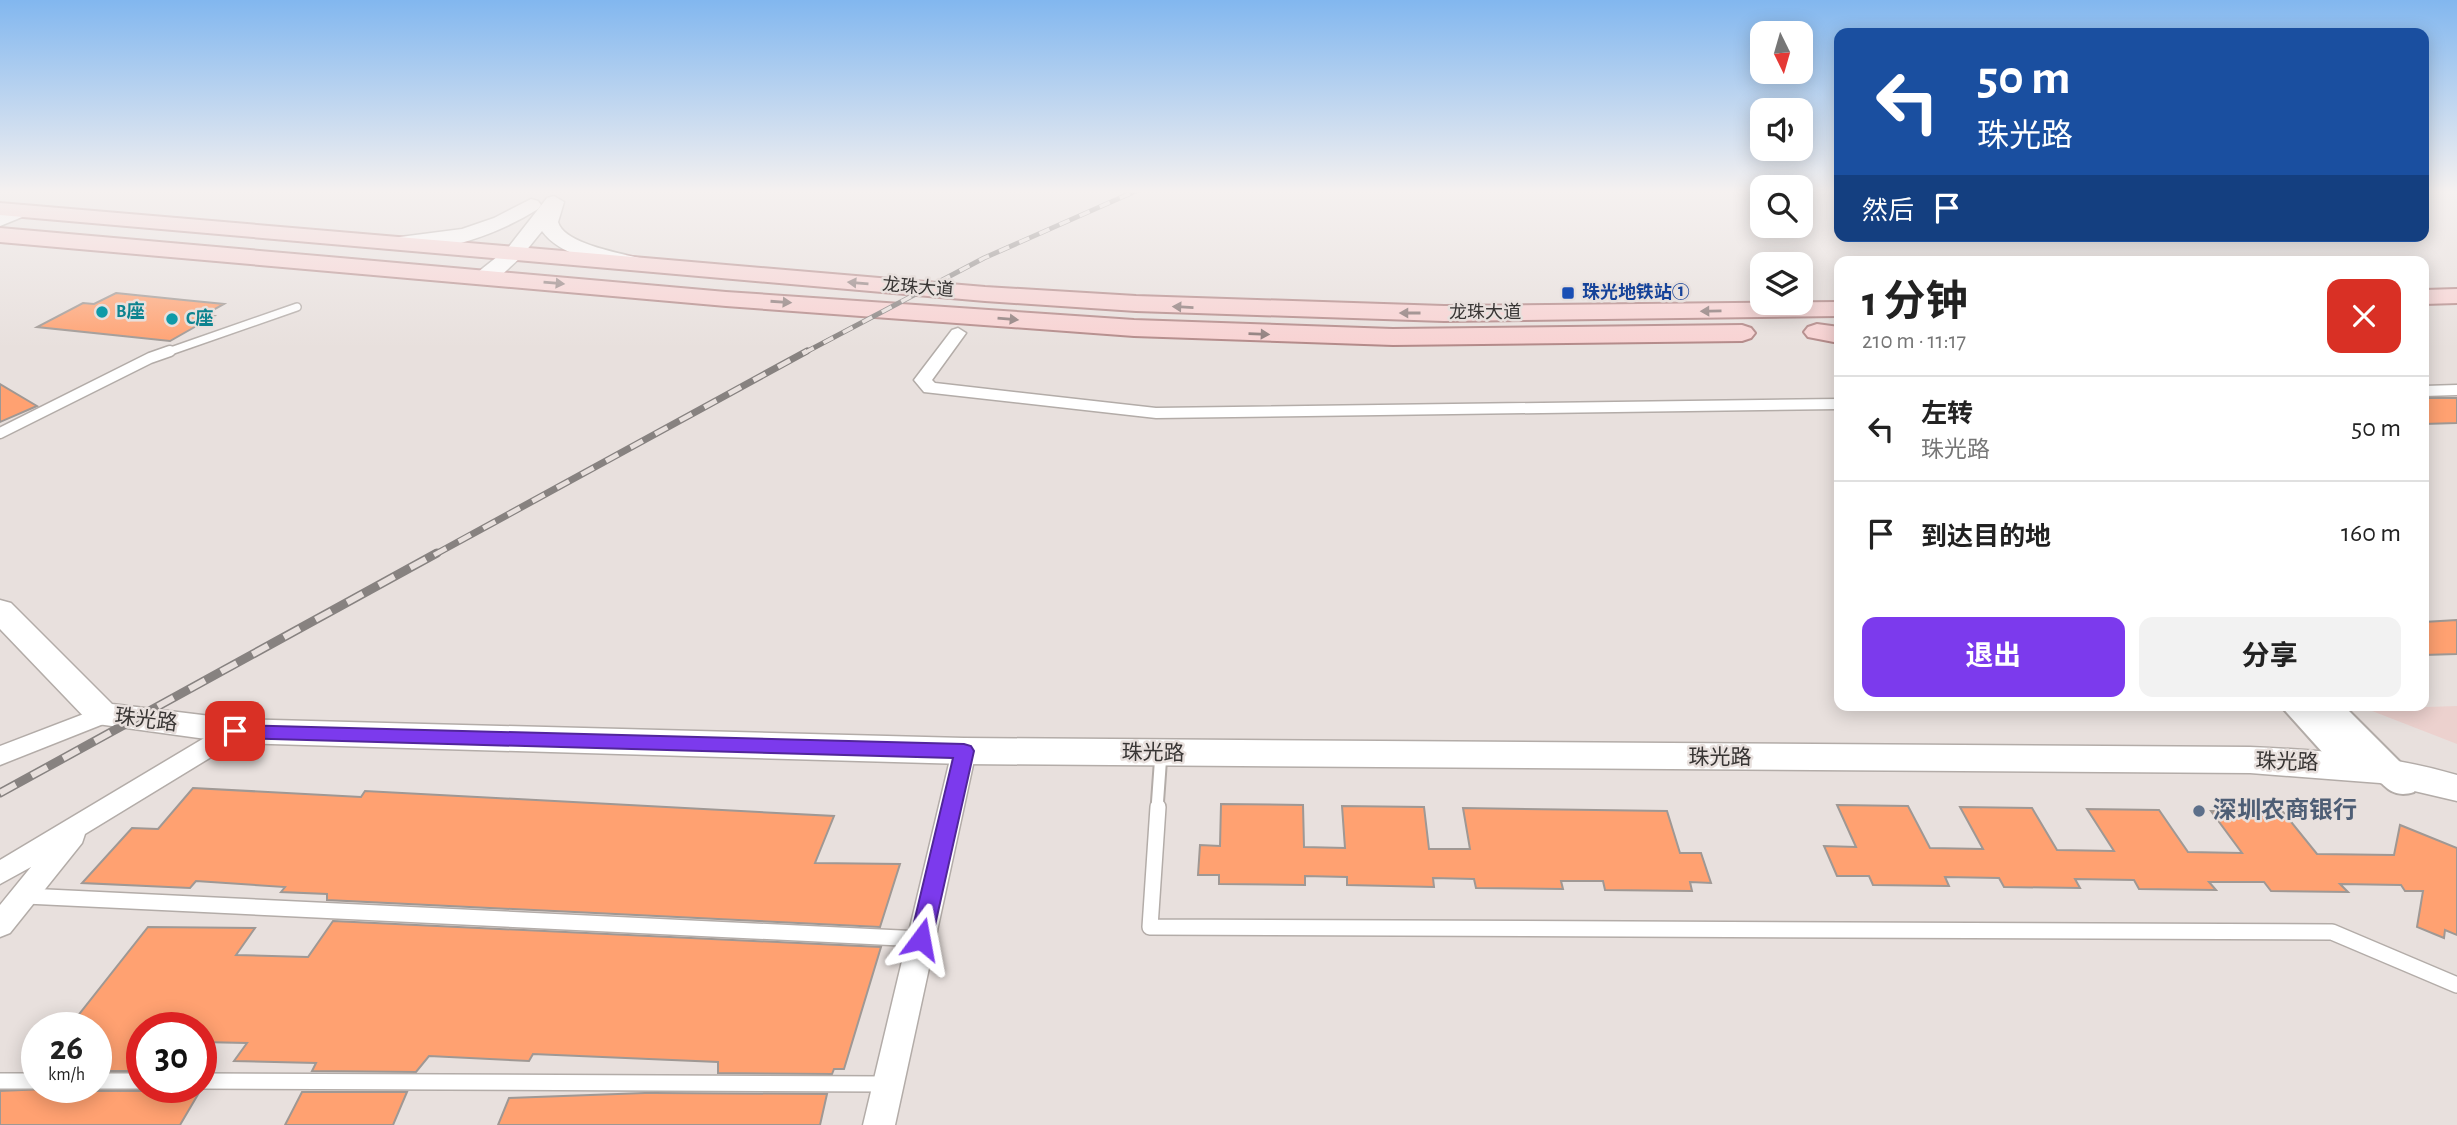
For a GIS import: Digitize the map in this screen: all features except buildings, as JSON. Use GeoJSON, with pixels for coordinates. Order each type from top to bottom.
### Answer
{"type":"FeatureCollection","features":[{"type":"Feature","properties":{"kind":"main road","name":"龙珠大道"},"geometry":{"type":"LineString","coordinates":[[96,242],[726,299],[1050,323],[1232,333],[1479,337],[1832,333]]}},
{"type":"Feature","properties":{"kind":"main road","name":"龙珠大道"},"geometry":{"type":"LineString","coordinates":[[393,242],[1037,298],[1252,310],[1472,314],[1834,309]]}},
{"type":"Feature","properties":{"kind":"main road"},"geometry":{"type":"LineString","coordinates":[[400,243],[405,242]]}},
{"type":"Feature","properties":{"kind":"main road"},"geometry":{"type":"LineString","coordinates":[[486,277],[511,242]]}},
{"type":"Feature","properties":{"kind":"main road"},"geometry":{"type":"LineString","coordinates":[[570,242],[593,252],[640,264]]}},
{"type":"Feature","properties":{"kind":"main road"},"geometry":{"type":"LineString","coordinates":[[2429,297],[2457,296]]}},
{"type":"Feature","properties":{"kind":"main road"},"geometry":{"type":"LineString","coordinates":[[2429,319],[2457,319]]}},
{"type":"Feature","properties":{"kind":"main road","name":"珠光路"},"geometry":{"type":"LineString","coordinates":[[0,610],[102,715],[235,731],[964,751],[2250,760],[2352,765],[2397,778],[2457,802]]}},
{"type":"Feature","properties":{"kind":"main road","name":"珠光路"},"geometry":{"type":"LineString","coordinates":[[2397,778],[2457,788]]}},
{"type":"Feature","properties":{"kind":"street"},"geometry":{"type":"LineString","coordinates":[[958,333],[923,380],[930,388],[1156,413],[1834,404]]}},
{"type":"Feature","properties":{"kind":"street"},"geometry":{"type":"LineString","coordinates":[[2429,391],[2457,390]]}},
{"type":"Feature","properties":{"kind":"street"},"geometry":{"type":"LineString","coordinates":[[2301,711],[2352,765]]}},
{"type":"Feature","properties":{"kind":"street"},"geometry":{"type":"LineString","coordinates":[[2331,711],[2397,778]]}},
{"type":"Feature","properties":{"kind":"street"},"geometry":{"type":"LineString","coordinates":[[0,756],[102,715]]}},
{"type":"Feature","properties":{"kind":"street"},"geometry":{"type":"LineString","coordinates":[[0,873],[235,731]]}},
{"type":"Feature","properties":{"kind":"street"},"geometry":{"type":"LineString","coordinates":[[878,1125],[964,751]]}},
{"type":"Feature","properties":{"kind":"street"},"geometry":{"type":"LineString","coordinates":[[0,925],[83,824]]}},
{"type":"Feature","properties":{"kind":"lane"},"geometry":{"type":"LineString","coordinates":[[0,433],[150,358],[297,307]]}},
{"type":"Feature","properties":{"kind":"lane"},"geometry":{"type":"LineString","coordinates":[[1161,753],[1150,927],[2332,932],[2457,985]]}},
{"type":"Feature","properties":{"kind":"lane"},"geometry":{"type":"LineString","coordinates":[[24,896],[921,939]]}},
{"type":"Feature","properties":{"kind":"lane"},"geometry":{"type":"LineString","coordinates":[[0,1081],[21,1081]]}},
{"type":"Feature","properties":{"kind":"lane"},"geometry":{"type":"LineString","coordinates":[[217,1082],[888,1084]]}},
{"type":"Feature","properties":{"kind":"shaded area"},"geometry":{"type":"Polygon","coordinates":[[[2457,706],[2457,744],[2372,711],[2429,711],[2429,707],[2457,706]]]}},
{"type":"Feature","properties":{"kind":"railway"},"geometry":{"type":"LineString","coordinates":[[804,353],[984,258],[1019,242]]}},
{"type":"Feature","properties":{"kind":"railway"},"geometry":{"type":"LineString","coordinates":[[434,555],[807,351]]}},
{"type":"Feature","properties":{"kind":"railway"},"geometry":{"type":"LineString","coordinates":[[0,793],[437,553]]}},
{"type":"Feature","properties":{"kind":"place","name":"珠光地铁站①"},"geometry":{"type":"Point","coordinates":[1568,293]}},
{"type":"Feature","properties":{"kind":"place","name":"B座"},"geometry":{"type":"Point","coordinates":[102,312]}},
{"type":"Feature","properties":{"kind":"place","name":"C座"},"geometry":{"type":"Point","coordinates":[172,319]}},
{"type":"Feature","properties":{"kind":"place","name":"深圳农商银行"},"geometry":{"type":"Point","coordinates":[2199,811]}},
{"type":"Feature","properties":{"kind":"route"},"geometry":{"type":"LineString","coordinates":[[235,731],[964,751],[921,939]]}}]}
